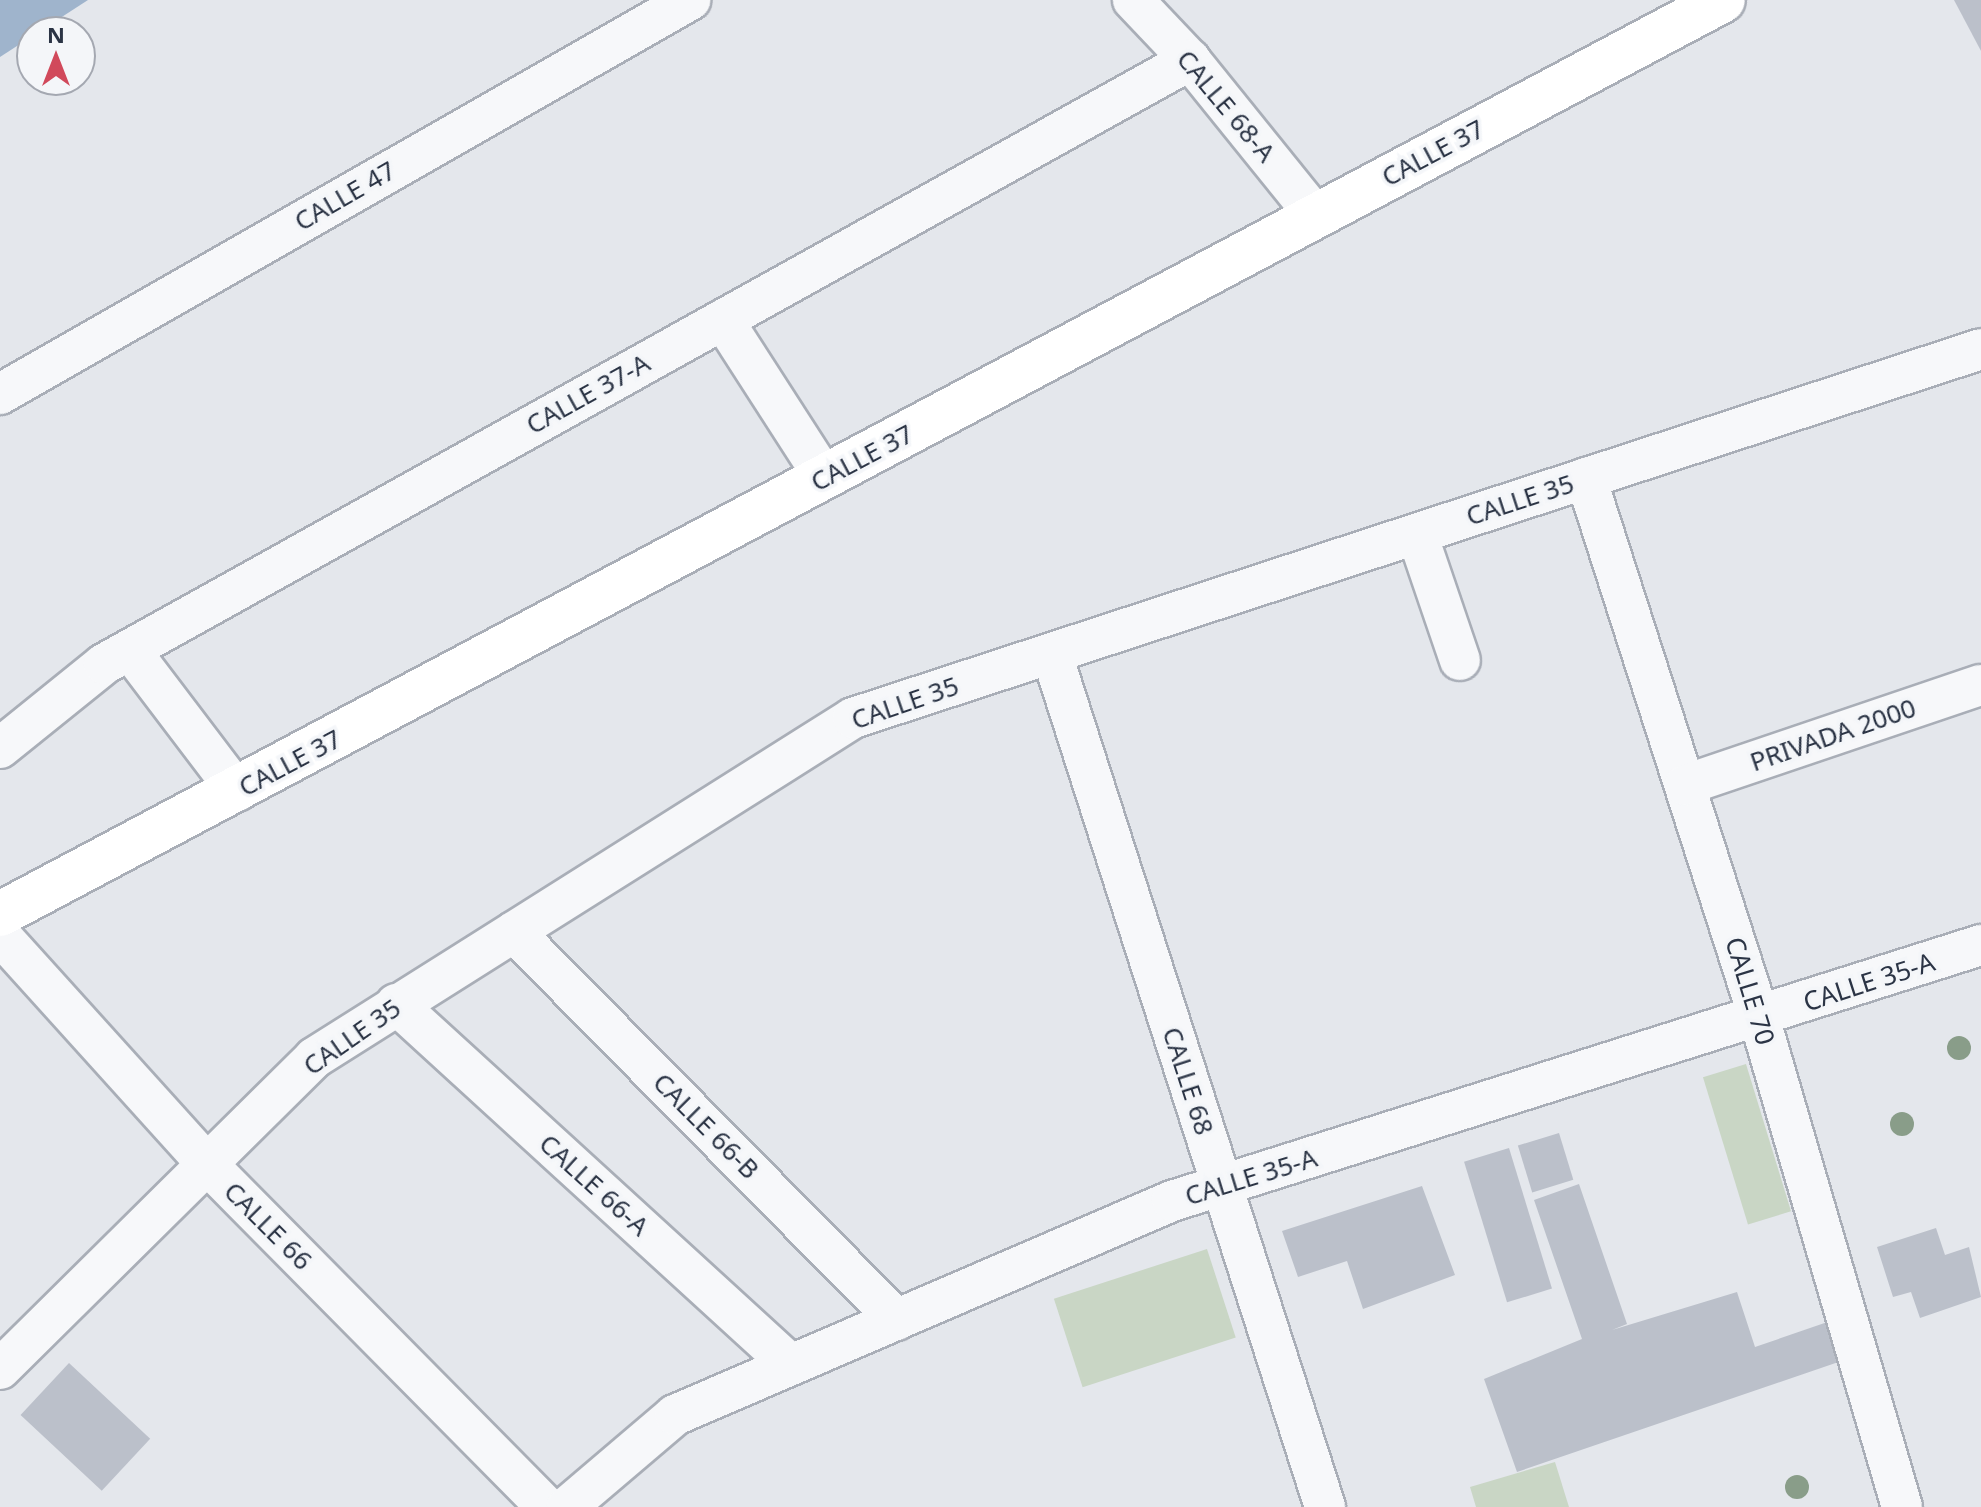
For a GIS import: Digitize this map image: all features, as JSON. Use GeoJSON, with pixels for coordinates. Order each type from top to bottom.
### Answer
{"type":"FeatureCollection","features":[{"type":"Feature","properties":{"kind":"street","name":"CALLE 47"},"geometry":{"type":"LineString","coordinates":[[0,394],[690,0]]}},
{"type":"Feature","properties":{"kind":"street","name":"CALLE 68-A"},"geometry":{"type":"LineString","coordinates":[[1133,0],[1190,60],[1316,216]]}},
{"type":"Feature","properties":{"kind":"street","name":"CALLE 37"},"geometry":{"type":"LineString","coordinates":[[0,914],[237,791],[1723,0]]}},
{"type":"Feature","properties":{"kind":"street","name":"CALLE 37-A"},"geometry":{"type":"LineString","coordinates":[[0,748],[104,664],[1190,60]]}},
{"type":"Feature","properties":{"kind":"street"},"geometry":{"type":"LineString","coordinates":[[723,320],[825,478]]}},
{"type":"Feature","properties":{"kind":"street","name":"CALLE 35"},"geometry":{"type":"LineString","coordinates":[[0,1369],[205,1162],[314,1058],[853,718],[1981,349]]}},
{"type":"Feature","properties":{"kind":"street","name":"CALLE 70"},"geometry":{"type":"LineString","coordinates":[[1586,478],[1759,1017],[1902,1507]]}},
{"type":"Feature","properties":{"kind":"street"},"geometry":{"type":"LineString","coordinates":[[1417,534],[1460,660]]}},
{"type":"Feature","properties":{"kind":"street"},"geometry":{"type":"LineString","coordinates":[[130,650],[237,791]]}},
{"type":"Feature","properties":{"kind":"street","name":"CALLE 68"},"geometry":{"type":"LineString","coordinates":[[1052,655],[1325,1507]]}},
{"type":"Feature","properties":{"kind":"street","name":"PRIVADA 2000"},"geometry":{"type":"LineString","coordinates":[[1685,785],[1981,685]]}},
{"type":"Feature","properties":{"kind":"street","name":"CALLE 66-B"},"geometry":{"type":"LineString","coordinates":[[514,932],[897,1320]]}},
{"type":"Feature","properties":{"kind":"street","name":"CALLE 66"},"geometry":{"type":"LineString","coordinates":[[0,935],[205,1162],[547,1507]]}},
{"type":"Feature","properties":{"kind":"street","name":"CALLE 35-A"},"geometry":{"type":"LineString","coordinates":[[567,1507],[675,1415],[1172,1201],[1981,945]]}},
{"type":"Feature","properties":{"kind":"street","name":"CALLE 66-A"},"geometry":{"type":"LineString","coordinates":[[396,1004],[791,1365]]}},
{"type":"Feature","properties":{"kind":"green space"},"geometry":{"type":"Polygon","coordinates":[[[1746,1064],[1791,1211],[1748,1224],[1703,1077],[1746,1064]]]}},
{"type":"Feature","properties":{"kind":"green space"},"geometry":{"type":"Polygon","coordinates":[[[1207,1249],[1236,1337],[1083,1387],[1054,1299],[1207,1249]]]}},
{"type":"Feature","properties":{"kind":"green space"},"geometry":{"type":"Polygon","coordinates":[[[1555,1462],[1569,1507],[1476,1507],[1470,1487],[1555,1462]]]}},
{"type":"Feature","properties":{"kind":"water"},"geometry":{"type":"Polygon","coordinates":[[[0,0],[88,0],[63,16],[16,16],[16,47],[0,57],[0,0]]]}},
{"type":"Feature","properties":{"kind":"building"},"geometry":{"type":"Polygon","coordinates":[[[1954,0],[1981,0],[1981,51],[1954,0]]]}},
{"type":"Feature","properties":{"kind":"building"},"geometry":{"type":"Polygon","coordinates":[[[1559,1133],[1573,1180],[1532,1192],[1518,1146],[1559,1133]]]}},
{"type":"Feature","properties":{"kind":"building"},"geometry":{"type":"Polygon","coordinates":[[[1509,1148],[1552,1289],[1507,1302],[1464,1162],[1509,1148]]]}},
{"type":"Feature","properties":{"kind":"building"},"geometry":{"type":"Polygon","coordinates":[[[1579,1184],[1627,1324],[1612,1330],[1737,1292],[1755,1347],[1842,1317],[1856,1356],[1517,1472],[1484,1379],[1582,1339],[1534,1200],[1579,1184]]]}},
{"type":"Feature","properties":{"kind":"building"},"geometry":{"type":"Polygon","coordinates":[[[1422,1186],[1455,1275],[1363,1309],[1347,1261],[1298,1277],[1282,1231],[1422,1186]]]}},
{"type":"Feature","properties":{"kind":"building"},"geometry":{"type":"Polygon","coordinates":[[[1936,1228],[1945,1255],[1969,1247],[1981,1297],[1920,1318],[1911,1292],[1893,1297],[1877,1247],[1936,1228]]]}},
{"type":"Feature","properties":{"kind":"building"},"geometry":{"type":"Polygon","coordinates":[[[69,1363],[150,1439],[102,1491],[21,1415],[69,1363]]]}}]}
